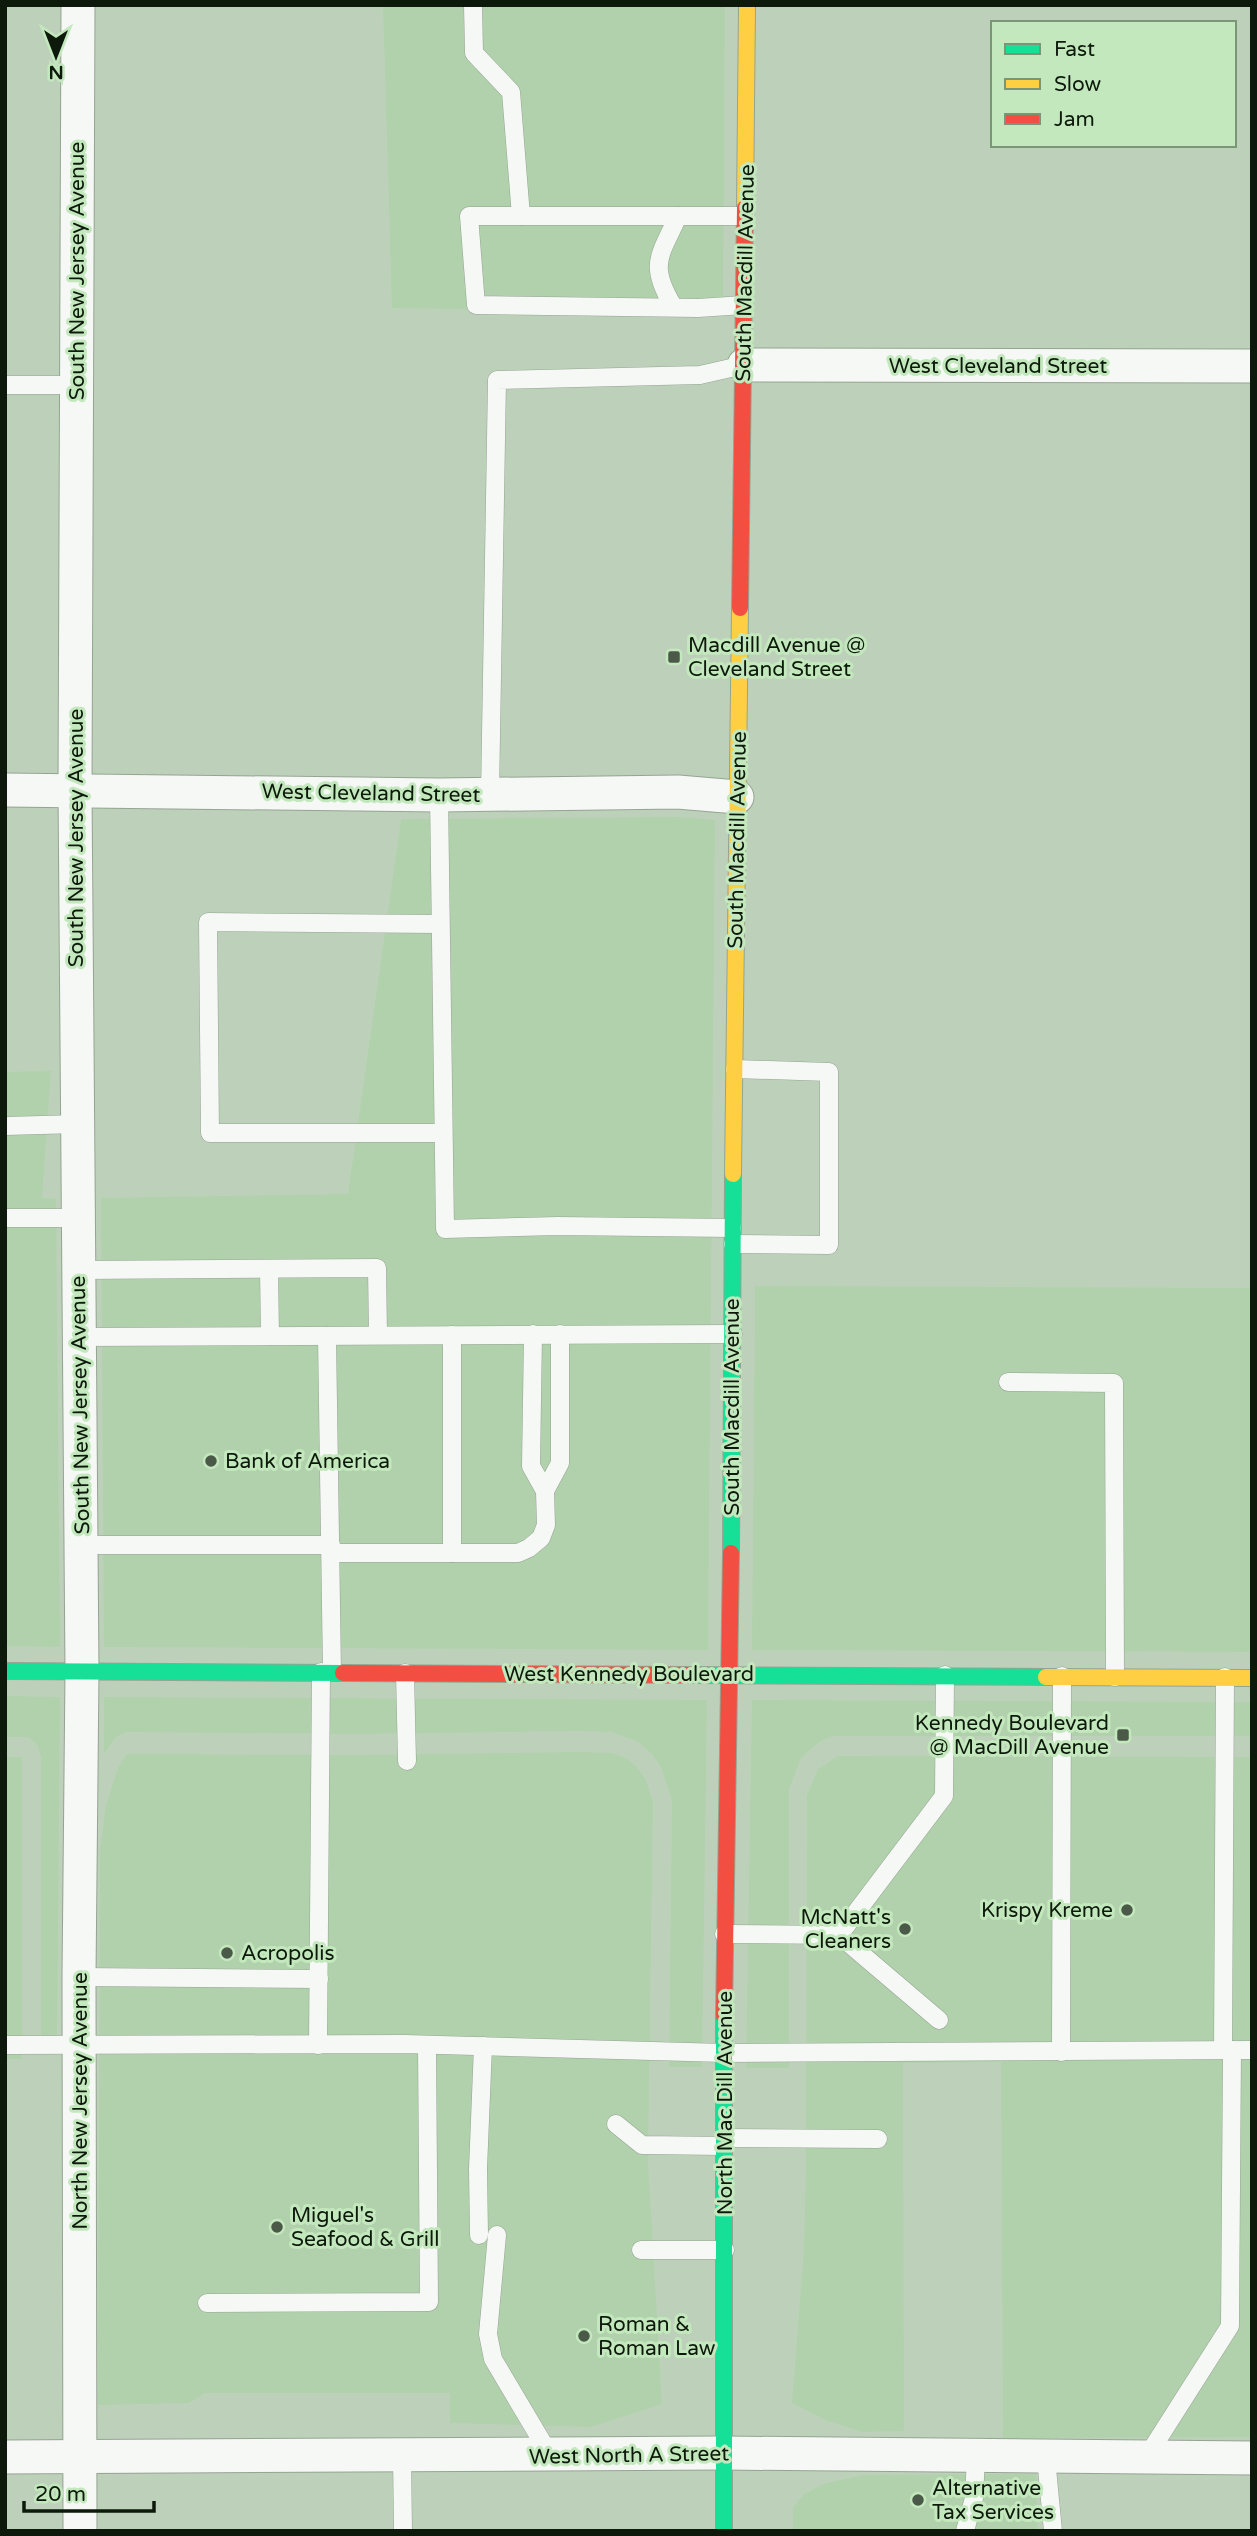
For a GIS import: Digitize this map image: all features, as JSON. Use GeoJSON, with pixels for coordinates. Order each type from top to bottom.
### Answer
{"type":"FeatureCollection","features":[{"type":"Feature","properties":{"kind":"street","name":"South New Jersey Avenue"},"geometry":{"type":"LineString","coordinates":[[78,5],[75,790],[82,1672]]}},
{"type":"Feature","properties":{"kind":"street","name":"South Macdill Avenue"},"geometry":{"type":"LineString","coordinates":[[730,1675],[747,5]]}},
{"type":"Feature","properties":{"kind":"street","name":"West Cleveland Street"},"geometry":{"type":"LineString","coordinates":[[744,365],[1252,366]]}},
{"type":"Feature","properties":{"kind":"street","name":"West Cleveland Street"},"geometry":{"type":"LineString","coordinates":[[5,790],[439,794],[678,792],[737,797]]}},
{"type":"Feature","properties":{"kind":"street","name":"West Kennedy Boulevard"},"geometry":{"type":"LineString","coordinates":[[5,1671],[1252,1678]]}},
{"type":"Feature","properties":{"kind":"street","name":"North New Jersey Avenue"},"geometry":{"type":"LineString","coordinates":[[80,2531],[79,1977],[82,1672]]}},
{"type":"Feature","properties":{"kind":"street","name":"North Mac Dill Avenue"},"geometry":{"type":"LineString","coordinates":[[724,2531],[724,1934],[730,1675]]}},
{"type":"Feature","properties":{"kind":"street","name":"West North A Street"},"geometry":{"type":"LineString","coordinates":[[5,2457],[724,2453],[1252,2458]]}},
{"type":"Feature","properties":{"kind":"lane"},"geometry":{"type":"LineString","coordinates":[[472,5],[474,53],[511,92],[521,216]]}},
{"type":"Feature","properties":{"kind":"lane"},"geometry":{"type":"LineString","coordinates":[[744,305],[476,305],[469,216],[745,216]]}},
{"type":"Feature","properties":{"kind":"lane"},"geometry":{"type":"LineString","coordinates":[[673,306],[660,285],[657,262],[678,216]]}},
{"type":"Feature","properties":{"kind":"lane"},"geometry":{"type":"LineString","coordinates":[[489,794],[497,380],[700,375],[744,365]]}},
{"type":"Feature","properties":{"kind":"lane"},"geometry":{"type":"LineString","coordinates":[[5,385],[77,385]]}},
{"type":"Feature","properties":{"kind":"lane"},"geometry":{"type":"LineString","coordinates":[[439,794],[444,1229],[558,1226],[733,1236],[829,1245],[829,1072],[735,1069]]}},
{"type":"Feature","properties":{"kind":"lane"},"geometry":{"type":"LineString","coordinates":[[439,924],[208,922],[210,1133],[443,1133]]}},
{"type":"Feature","properties":{"kind":"lane"},"geometry":{"type":"LineString","coordinates":[[5,1126],[78,1124]]}},
{"type":"Feature","properties":{"kind":"lane"},"geometry":{"type":"LineString","coordinates":[[5,1218],[79,1218]]}},
{"type":"Feature","properties":{"kind":"lane"},"geometry":{"type":"LineString","coordinates":[[79,1270],[377,1268],[378,1335]]}},
{"type":"Feature","properties":{"kind":"lane"},"geometry":{"type":"LineString","coordinates":[[269,1269],[270,1336]]}},
{"type":"Feature","properties":{"kind":"lane"},"geometry":{"type":"LineString","coordinates":[[82,1545],[452,1553],[518,1553],[529,1548],[541,1538],[547,1525],[545,1491],[531,1466],[533,1334]]}},
{"type":"Feature","properties":{"kind":"lane"},"geometry":{"type":"LineString","coordinates":[[545,1491],[560,1463],[560,1334]]}},
{"type":"Feature","properties":{"kind":"lane"},"geometry":{"type":"LineString","coordinates":[[80,1337],[733,1334]]}},
{"type":"Feature","properties":{"kind":"lane"},"geometry":{"type":"LineString","coordinates":[[452,1335],[452,1553]]}},
{"type":"Feature","properties":{"kind":"lane"},"geometry":{"type":"LineString","coordinates":[[318,2045],[331,1549],[327,1336]]}},
{"type":"Feature","properties":{"kind":"lane"},"geometry":{"type":"LineString","coordinates":[[1007,1382],[1114,1383],[1115,1677]]}},
{"type":"Feature","properties":{"kind":"lane"},"geometry":{"type":"LineString","coordinates":[[405,1673],[407,1761]]}},
{"type":"Feature","properties":{"kind":"lane"},"geometry":{"type":"LineString","coordinates":[[839,1935],[944,1797],[945,1675]]}},
{"type":"Feature","properties":{"kind":"lane"},"geometry":{"type":"LineString","coordinates":[[1061,2052],[1062,1676]]}},
{"type":"Feature","properties":{"kind":"lane"},"geometry":{"type":"LineString","coordinates":[[1146,2458],[1230,2326],[1225,1677]]}},
{"type":"Feature","properties":{"kind":"lane"},"geometry":{"type":"LineString","coordinates":[[724,1934],[839,1935],[939,2020]]}},
{"type":"Feature","properties":{"kind":"lane"},"geometry":{"type":"LineString","coordinates":[[79,1977],[318,1979]]}},
{"type":"Feature","properties":{"kind":"lane"},"geometry":{"type":"LineString","coordinates":[[5,2045],[428,2045],[724,2053],[1252,2050]]}},
{"type":"Feature","properties":{"kind":"lane"},"geometry":{"type":"LineString","coordinates":[[207,2303],[429,2302],[428,2045]]}},
{"type":"Feature","properties":{"kind":"lane"},"geometry":{"type":"LineString","coordinates":[[482,2046],[478,2169],[488,2235],[488,2334],[493,2359],[550,2455]]}},
{"type":"Feature","properties":{"kind":"lane"},"geometry":{"type":"LineString","coordinates":[[616,2124],[642,2145],[878,2139]]}},
{"type":"Feature","properties":{"kind":"lane"},"geometry":{"type":"LineString","coordinates":[[642,2250],[725,2250]]}},
{"type":"Feature","properties":{"kind":"lane"},"geometry":{"type":"LineString","coordinates":[[402,2456],[403,2531]]}},
{"type":"Feature","properties":{"kind":"lane"},"geometry":{"type":"LineString","coordinates":[[965,2531],[974,2498],[976,2457]]}},
{"type":"Feature","properties":{"kind":"lane"},"geometry":{"type":"LineString","coordinates":[[1046,2458],[1053,2531]]}},
{"type":"Feature","properties":{"kind":"shaded area"},"geometry":{"type":"Polygon","coordinates":[[[383,5],[725,5],[723,313],[392,308],[383,5]]]}},
{"type":"Feature","properties":{"kind":"shaded area"},"geometry":{"type":"Polygon","coordinates":[[[677,817],[715,820],[708,1650],[104,1647],[101,1198],[348,1194],[401,819],[677,817]]]}},
{"type":"Feature","properties":{"kind":"shaded area"},"geometry":{"type":"Polygon","coordinates":[[[51,1071],[42,1198],[56,1199],[60,1647],[5,1646],[5,1072],[51,1071]]]}},
{"type":"Feature","properties":{"kind":"shaded area"},"geometry":{"type":"Polygon","coordinates":[[[755,1286],[1252,1288],[1252,1652],[752,1650],[755,1286]]]}},
{"type":"Feature","properties":{"kind":"shaded area"},"geometry":{"type":"Polygon","coordinates":[[[5,1696],[60,1697],[57,2040],[41,2037],[41,1757],[37,1744],[28,1737],[5,1737],[5,1696]]]}},
{"type":"Feature","properties":{"kind":"shaded area"},"geometry":{"type":"Polygon","coordinates":[[[104,1697],[707,1700],[702,2067],[669,2067],[672,1801],[661,1767],[652,1754],[638,1742],[612,1732],[577,1731],[356,1734],[127,1732],[116,1737],[104,1753],[104,1697]]]}},
{"type":"Feature","properties":{"kind":"shaded area"},"geometry":{"type":"Polygon","coordinates":[[[752,1700],[1252,1702],[1252,1736],[832,1736],[819,1742],[801,1758],[789,1789],[789,2068],[746,2068],[752,1700]]]}},
{"type":"Feature","properties":{"kind":"shaded area"},"geometry":{"type":"Polygon","coordinates":[[[612,1753],[627,1759],[646,1780],[653,1802],[648,2162],[662,2404],[591,2427],[450,2423],[450,2393],[205,2393],[189,2403],[98,2405],[100,1851],[106,1805],[118,1768],[127,1754],[612,1753]]]}},
{"type":"Feature","properties":{"kind":"shaded area"},"geometry":{"type":"Polygon","coordinates":[[[838,1756],[1252,1757],[1252,2437],[1003,2438],[1001,2062],[903,2063],[904,2431],[862,2432],[825,2420],[792,2403],[804,2249],[807,1795],[818,1769],[838,1756]]]}},
{"type":"Feature","properties":{"kind":"shaded area"},"geometry":{"type":"Polygon","coordinates":[[[5,1757],[22,1757],[22,2059],[5,2059],[5,1757]]]}},
{"type":"Feature","properties":{"kind":"shaded area","name":"Alternative Tax Services"},"geometry":{"type":"Polygon","coordinates":[[[1036,2474],[1037,2531],[793,2531],[793,2507],[804,2494],[823,2484],[862,2475],[1036,2474]]]}},
{"type":"Feature","properties":{"kind":"traffic: fast"},"geometry":{"type":"LineString","coordinates":[[731,1553],[733,1174]]}},
{"type":"Feature","properties":{"kind":"traffic: fast"},"geometry":{"type":"LineString","coordinates":[[5,1671],[343,1673]]}},
{"type":"Feature","properties":{"kind":"traffic: fast"},"geometry":{"type":"LineString","coordinates":[[693,1675],[1046,1677]]}},
{"type":"Feature","properties":{"kind":"traffic: fast"},"geometry":{"type":"LineString","coordinates":[[724,2016],[724,2531]]}},
{"type":"Feature","properties":{"kind":"traffic: slow"},"geometry":{"type":"LineString","coordinates":[[745,208],[747,5]]}},
{"type":"Feature","properties":{"kind":"traffic: slow"},"geometry":{"type":"LineString","coordinates":[[733,1174],[740,608]]}},
{"type":"Feature","properties":{"kind":"traffic: slow"},"geometry":{"type":"LineString","coordinates":[[1046,1677],[1252,1678]]}},
{"type":"Feature","properties":{"kind":"traffic: jam"},"geometry":{"type":"LineString","coordinates":[[740,608],[745,208]]}},
{"type":"Feature","properties":{"kind":"traffic: jam"},"geometry":{"type":"LineString","coordinates":[[724,2016],[731,1553]]}},
{"type":"Feature","properties":{"kind":"traffic: jam"},"geometry":{"type":"LineString","coordinates":[[343,1673],[693,1675]]}},
{"type":"Feature","properties":{"kind":"place","name":"Macdill Avenue @ Cleveland Street"},"geometry":{"type":"Point","coordinates":[674,657]}},
{"type":"Feature","properties":{"kind":"place","name":"Bank of America"},"geometry":{"type":"Point","coordinates":[211,1461]}},
{"type":"Feature","properties":{"kind":"place","name":"Kennedy Boulevard @ MacDill Avenue"},"geometry":{"type":"Point","coordinates":[1123,1735]}},
{"type":"Feature","properties":{"kind":"place","name":"Krispy Kreme"},"geometry":{"type":"Point","coordinates":[1127,1910]}},
{"type":"Feature","properties":{"kind":"place","name":"McNatt's Cleaners"},"geometry":{"type":"Point","coordinates":[905,1929]}},
{"type":"Feature","properties":{"kind":"place","name":"Acropolis"},"geometry":{"type":"Point","coordinates":[227,1953]}},
{"type":"Feature","properties":{"kind":"place","name":"Miguel's Seafood & Grill"},"geometry":{"type":"Point","coordinates":[277,2227]}},
{"type":"Feature","properties":{"kind":"place","name":"Roman & Roman Law"},"geometry":{"type":"Point","coordinates":[584,2336]}},
{"type":"Feature","properties":{"kind":"place","name":"Alternative Tax Services"},"geometry":{"type":"Point","coordinates":[918,2500]}}]}
